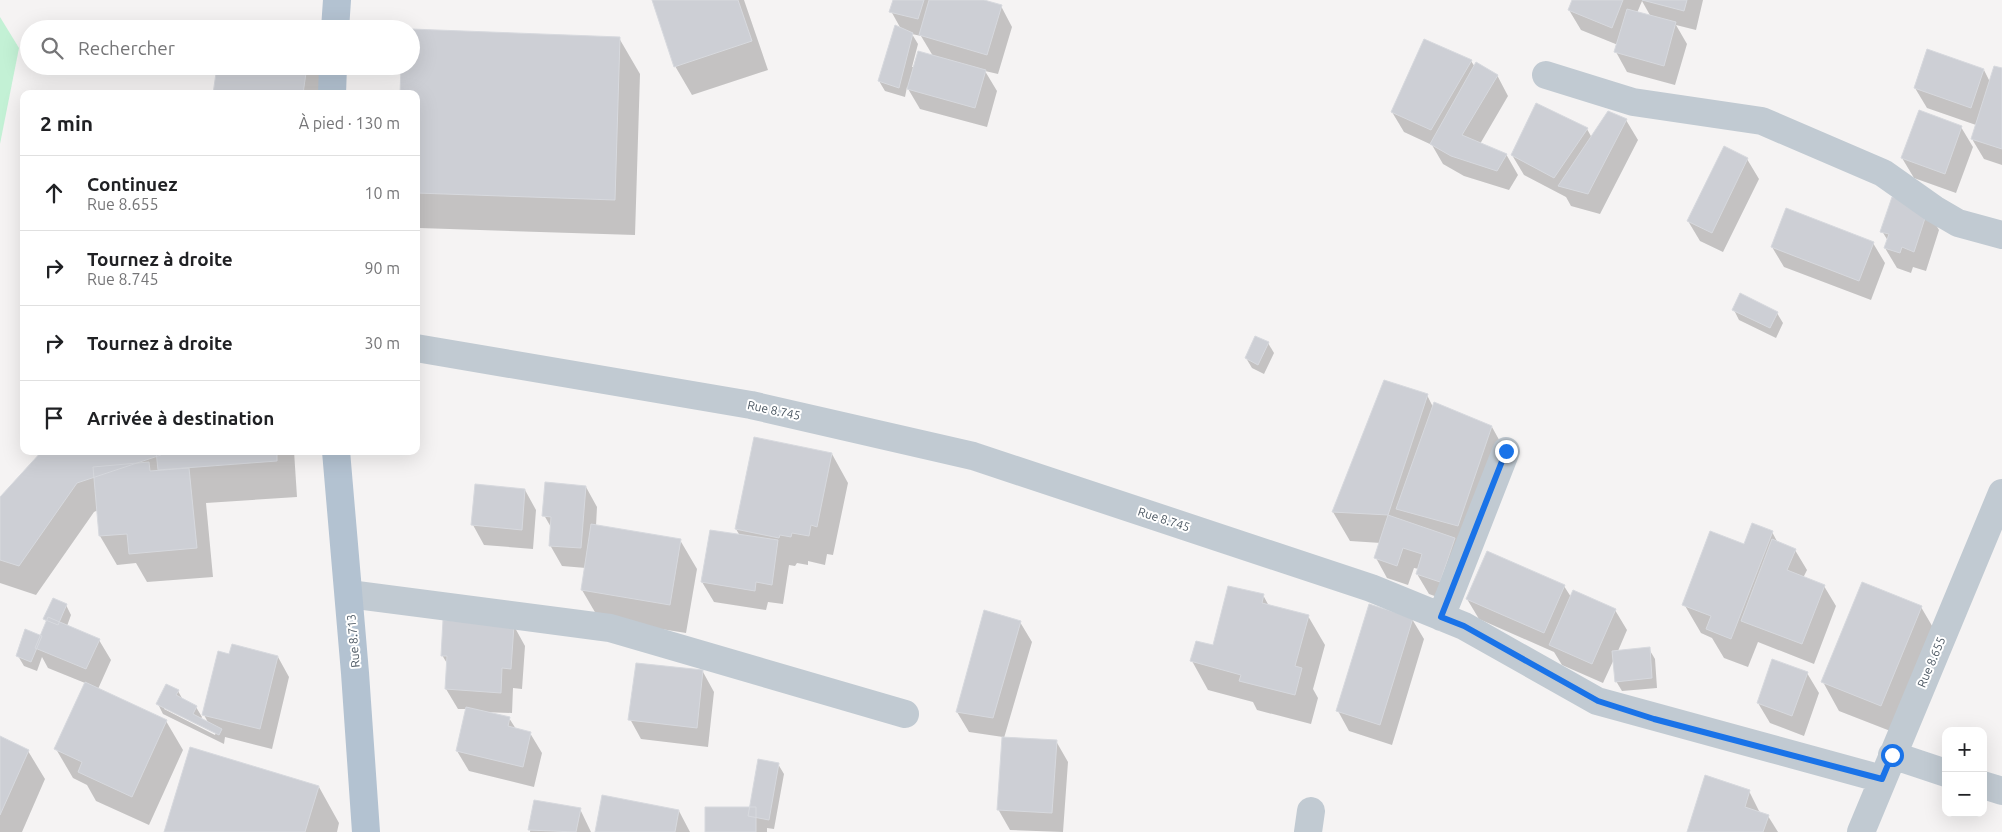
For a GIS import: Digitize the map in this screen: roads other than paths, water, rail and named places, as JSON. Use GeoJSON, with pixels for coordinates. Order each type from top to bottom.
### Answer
{"type":"FeatureCollection","features":[{"type":"Feature","properties":{"kind":"main road"},"geometry":{"type":"LineString","coordinates":[[336,20],[337,0]]}},
{"type":"Feature","properties":{"kind":"main road"},"geometry":{"type":"LineString","coordinates":[[332,90],[333,75]]}},
{"type":"Feature","properties":{"kind":"main road","name":"Rue 8.713"},"geometry":{"type":"LineString","coordinates":[[336,455],[349,594],[366,832]]}},
{"type":"Feature","properties":{"kind":"street"},"geometry":{"type":"LineString","coordinates":[[1546,75],[1632,102],[1762,121],[1883,173],[1934,209],[1958,222],[2002,235]]}},
{"type":"Feature","properties":{"kind":"street","name":"Rue 8.745"},"geometry":{"type":"LineString","coordinates":[[420,349],[751,405],[972,456],[1371,588],[1464,626],[1598,701],[1654,719],[1887,767],[1942,772]]}},
{"type":"Feature","properties":{"kind":"street"},"geometry":{"type":"LineString","coordinates":[[1441,617],[1506,451]]}},
{"type":"Feature","properties":{"kind":"street","name":"Rue 8.655"},"geometry":{"type":"LineString","coordinates":[[1861,832],[2002,493]]}},
{"type":"Feature","properties":{"kind":"street"},"geometry":{"type":"LineString","coordinates":[[349,594],[610,628],[905,714]]}},
{"type":"Feature","properties":{"kind":"street"},"geometry":{"type":"LineString","coordinates":[[1987,786],[2002,791]]}}]}
